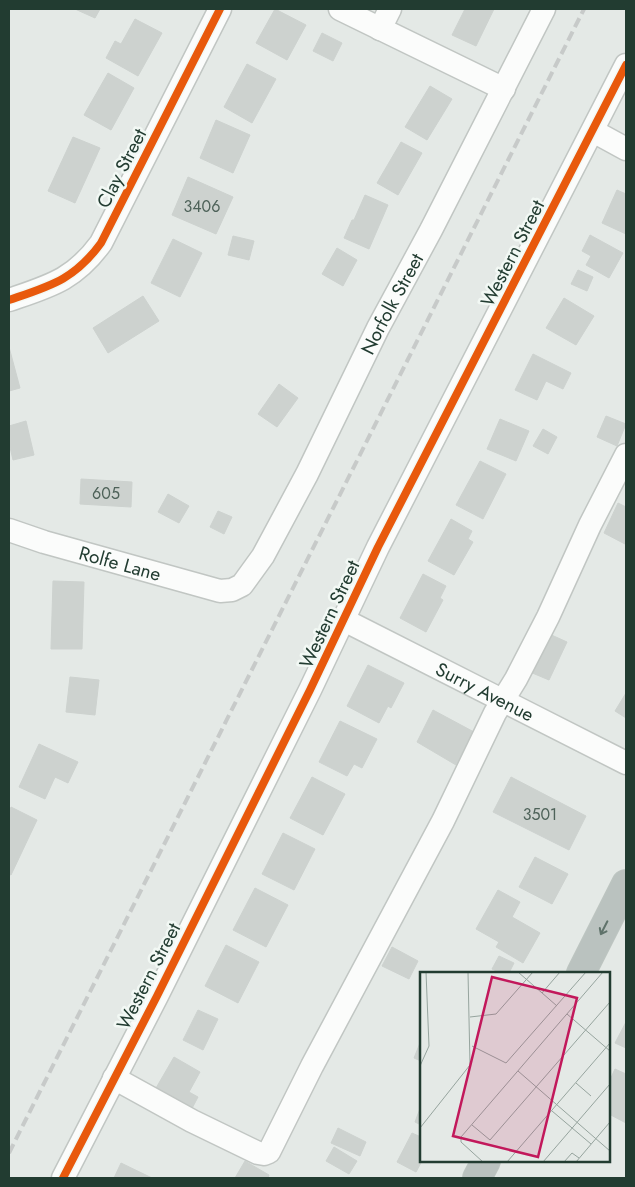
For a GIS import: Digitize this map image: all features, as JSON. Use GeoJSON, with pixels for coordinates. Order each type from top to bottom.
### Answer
{"type":"FeatureCollection","features":[{"type":"Feature","properties":{"kind":"highway"},"geometry":{"type":"LineString","coordinates":[[582,972],[626,884]]}},
{"type":"Feature","properties":{"kind":"highway"},"geometry":{"type":"LineString","coordinates":[[477,1178],[485,1162]]}},
{"type":"Feature","properties":{"kind":"street","name":"Clay Street"},"geometry":{"type":"LineString","coordinates":[[9,300],[54,285],[76,272],[102,243],[220,9]]}},
{"type":"Feature","properties":{"kind":"street"},"geometry":{"type":"LineString","coordinates":[[340,9],[385,19],[504,89]]}},
{"type":"Feature","properties":{"kind":"street","name":"Norfolk Street"},"geometry":{"type":"LineString","coordinates":[[232,590],[242,585],[263,556],[307,474],[378,328],[544,9]]}},
{"type":"Feature","properties":{"kind":"street","name":"Western Street"},"geometry":{"type":"LineString","coordinates":[[63,1178],[302,708],[378,547],[626,65]]}},
{"type":"Feature","properties":{"kind":"street"},"geometry":{"type":"LineString","coordinates":[[593,130],[626,149]]}},
{"type":"Feature","properties":{"kind":"street"},"geometry":{"type":"LineString","coordinates":[[114,1078],[192,1121],[258,1153],[264,1154],[269,1152],[312,1066],[443,822],[495,713],[548,617],[590,525],[626,455]]}},
{"type":"Feature","properties":{"kind":"street","name":"Rolfe Lane"},"geometry":{"type":"LineString","coordinates":[[9,530],[44,542],[220,591],[232,590]]}},
{"type":"Feature","properties":{"kind":"street","name":"Surry Avenue"},"geometry":{"type":"LineString","coordinates":[[344,620],[626,762]]}},
{"type":"Feature","properties":{"kind":"building"},"geometry":{"type":"Polygon","coordinates":[[[75,9],[100,9],[95,18],[75,9]]]}},
{"type":"Feature","properties":{"kind":"building"},"geometry":{"type":"Polygon","coordinates":[[[275,9],[306,25],[287,60],[256,43],[275,9]]]}},
{"type":"Feature","properties":{"kind":"building"},"geometry":{"type":"Polygon","coordinates":[[[465,9],[494,9],[476,46],[452,35],[465,9]]]}},
{"type":"Feature","properties":{"kind":"building"},"geometry":{"type":"Polygon","coordinates":[[[135,19],[162,33],[138,76],[106,58],[115,41],[121,44],[135,19]]]}},
{"type":"Feature","properties":{"kind":"building"},"geometry":{"type":"Polygon","coordinates":[[[322,33],[342,43],[333,61],[313,51],[322,33]]]}},
{"type":"Feature","properties":{"kind":"building"},"geometry":{"type":"Polygon","coordinates":[[[247,64],[276,79],[252,123],[224,107],[247,64]]]}},
{"type":"Feature","properties":{"kind":"building"},"geometry":{"type":"Polygon","coordinates":[[[108,73],[134,88],[111,130],[84,115],[108,73]]]}},
{"type":"Feature","properties":{"kind":"building"},"geometry":{"type":"Polygon","coordinates":[[[430,86],[452,99],[427,140],[405,127],[430,86]]]}},
{"type":"Feature","properties":{"kind":"building"},"geometry":{"type":"Polygon","coordinates":[[[216,120],[250,135],[233,173],[200,158],[216,120]]]}},
{"type":"Feature","properties":{"kind":"building"},"geometry":{"type":"Polygon","coordinates":[[[73,137],[100,148],[75,203],[48,191],[73,137]]]}},
{"type":"Feature","properties":{"kind":"building"},"geometry":{"type":"Polygon","coordinates":[[[401,142],[422,153],[398,195],[377,183],[401,142]]]}},
{"type":"Feature","properties":{"kind":"building"},"geometry":{"type":"Polygon","coordinates":[[[188,177],[233,197],[216,234],[172,215],[188,177]]]}},
{"type":"Feature","properties":{"kind":"building"},"geometry":{"type":"Polygon","coordinates":[[[617,190],[626,194],[626,234],[602,223],[617,190]]]}},
{"type":"Feature","properties":{"kind":"building"},"geometry":{"type":"Polygon","coordinates":[[[365,195],[388,205],[369,249],[344,238],[365,195]]]}},
{"type":"Feature","properties":{"kind":"building"},"geometry":{"type":"Polygon","coordinates":[[[590,235],[623,253],[609,278],[586,265],[591,256],[582,251],[590,235]]]}},
{"type":"Feature","properties":{"kind":"building"},"geometry":{"type":"Polygon","coordinates":[[[233,236],[254,241],[249,260],[228,255],[233,236]]]}},
{"type":"Feature","properties":{"kind":"building"},"geometry":{"type":"Polygon","coordinates":[[[173,239],[202,253],[180,297],[151,283],[173,239]]]}},
{"type":"Feature","properties":{"kind":"building"},"geometry":{"type":"Polygon","coordinates":[[[337,248],[357,260],[343,286],[322,274],[337,248]]]}},
{"type":"Feature","properties":{"kind":"building"},"geometry":{"type":"Polygon","coordinates":[[[578,270],[593,277],[587,291],[571,284],[578,270]]]}},
{"type":"Feature","properties":{"kind":"building"},"geometry":{"type":"Polygon","coordinates":[[[143,296],[159,321],[108,353],[93,328],[143,296]]]}},
{"type":"Feature","properties":{"kind":"building"},"geometry":{"type":"Polygon","coordinates":[[[564,298],[594,316],[576,345],[546,328],[564,298]]]}},
{"type":"Feature","properties":{"kind":"building"},"geometry":{"type":"Polygon","coordinates":[[[9,347],[20,388],[9,391],[9,347]]]}},
{"type":"Feature","properties":{"kind":"building"},"geometry":{"type":"Polygon","coordinates":[[[533,354],[571,373],[563,389],[546,381],[537,400],[515,390],[533,354]]]}},
{"type":"Feature","properties":{"kind":"building"},"geometry":{"type":"Polygon","coordinates":[[[279,384],[298,398],[277,427],[258,414],[279,384]]]}},
{"type":"Feature","properties":{"kind":"building"},"geometry":{"type":"Polygon","coordinates":[[[606,416],[626,424],[617,446],[597,437],[606,416]]]}},
{"type":"Feature","properties":{"kind":"building"},"geometry":{"type":"Polygon","coordinates":[[[500,419],[529,431],[516,461],[487,449],[500,419]]]}},
{"type":"Feature","properties":{"kind":"building"},"geometry":{"type":"Polygon","coordinates":[[[26,421],[34,455],[13,460],[9,443],[9,426],[26,421]]]}},
{"type":"Feature","properties":{"kind":"building"},"geometry":{"type":"Polygon","coordinates":[[[543,429],[557,437],[548,454],[533,446],[543,429]]]}},
{"type":"Feature","properties":{"kind":"building"},"geometry":{"type":"Polygon","coordinates":[[[480,461],[506,474],[483,519],[456,505],[480,461]]]}},
{"type":"Feature","properties":{"kind":"building"},"geometry":{"type":"Polygon","coordinates":[[[81,479],[132,482],[131,507],[80,504],[81,479]]]}},
{"type":"Feature","properties":{"kind":"building"},"geometry":{"type":"Polygon","coordinates":[[[168,494],[189,506],[179,523],[158,512],[168,494]]]}},
{"type":"Feature","properties":{"kind":"building"},"geometry":{"type":"Polygon","coordinates":[[[618,503],[626,507],[625,544],[604,533],[618,503]]]}},
{"type":"Feature","properties":{"kind":"building"},"geometry":{"type":"Polygon","coordinates":[[[218,511],[232,517],[224,534],[210,527],[218,511]]]}},
{"type":"Feature","properties":{"kind":"building"},"geometry":{"type":"Polygon","coordinates":[[[451,519],[472,531],[468,539],[473,542],[454,575],[428,561],[451,519]]]}},
{"type":"Feature","properties":{"kind":"building"},"geometry":{"type":"Polygon","coordinates":[[[423,574],[446,586],[440,598],[443,600],[426,632],[400,618],[423,574]]]}},
{"type":"Feature","properties":{"kind":"building"},"geometry":{"type":"Polygon","coordinates":[[[53,581],[84,582],[82,649],[51,649],[53,581]]]}},
{"type":"Feature","properties":{"kind":"building"},"geometry":{"type":"Polygon","coordinates":[[[547,633],[567,642],[549,680],[530,672],[547,633]]]}},
{"type":"Feature","properties":{"kind":"building"},"geometry":{"type":"Polygon","coordinates":[[[368,665],[404,683],[391,708],[388,706],[379,723],[347,706],[368,665]]]}},
{"type":"Feature","properties":{"kind":"building"},"geometry":{"type":"Polygon","coordinates":[[[70,677],[99,680],[95,715],[66,712],[70,677]]]}},
{"type":"Feature","properties":{"kind":"building"},"geometry":{"type":"Polygon","coordinates":[[[626,693],[626,718],[615,711],[626,693]]]}},
{"type":"Feature","properties":{"kind":"building"},"geometry":{"type":"Polygon","coordinates":[[[433,710],[474,732],[456,765],[417,742],[433,710]]]}},
{"type":"Feature","properties":{"kind":"building"},"geometry":{"type":"Polygon","coordinates":[[[340,721],[377,739],[362,768],[354,764],[347,776],[319,762],[340,721]]]}},
{"type":"Feature","properties":{"kind":"building"},"geometry":{"type":"Polygon","coordinates":[[[39,744],[78,762],[68,783],[55,777],[45,799],[19,787],[39,744]]]}},
{"type":"Feature","properties":{"kind":"building"},"geometry":{"type":"Polygon","coordinates":[[[312,777],[345,794],[323,835],[290,818],[312,777]]]}},
{"type":"Feature","properties":{"kind":"building"},"geometry":{"type":"Polygon","coordinates":[[[511,777],[586,816],[569,850],[493,812],[511,777]]]}},
{"type":"Feature","properties":{"kind":"building"},"geometry":{"type":"Polygon","coordinates":[[[11,807],[37,820],[11,875],[9,874],[9,813],[11,807]]]}},
{"type":"Feature","properties":{"kind":"building"},"geometry":{"type":"Polygon","coordinates":[[[283,833],[315,849],[294,890],[262,874],[283,833]]]}},
{"type":"Feature","properties":{"kind":"building"},"geometry":{"type":"Polygon","coordinates":[[[535,857],[568,874],[552,904],[519,887],[535,857]]]}},
{"type":"Feature","properties":{"kind":"building"},"geometry":{"type":"Polygon","coordinates":[[[255,888],[288,905],[266,947],[233,930],[255,888]]]}},
{"type":"Feature","properties":{"kind":"building"},"geometry":{"type":"Polygon","coordinates":[[[498,890],[520,902],[512,917],[540,933],[523,963],[496,947],[499,942],[476,929],[498,890]]]}},
{"type":"Feature","properties":{"kind":"building"},"geometry":{"type":"Polygon","coordinates":[[[226,945],[259,962],[238,1003],[205,986],[226,945]]]}},
{"type":"Feature","properties":{"kind":"building"},"geometry":{"type":"Polygon","coordinates":[[[392,947],[418,961],[409,979],[382,966],[392,947]]]}},
{"type":"Feature","properties":{"kind":"building"},"geometry":{"type":"Polygon","coordinates":[[[499,956],[514,963],[510,972],[499,972],[492,969],[499,956]]]}},
{"type":"Feature","properties":{"kind":"building"},"geometry":{"type":"Polygon","coordinates":[[[198,1010],[218,1019],[203,1050],[183,1040],[198,1010]]]}},
{"type":"Feature","properties":{"kind":"building"},"geometry":{"type":"Polygon","coordinates":[[[626,1022],[626,1048],[615,1043],[626,1022]]]}},
{"type":"Feature","properties":{"kind":"building"},"geometry":{"type":"Polygon","coordinates":[[[420,1043],[420,1061],[414,1058],[420,1043]]]}},
{"type":"Feature","properties":{"kind":"building"},"geometry":{"type":"Polygon","coordinates":[[[174,1057],[200,1072],[189,1092],[198,1097],[188,1116],[152,1095],[174,1057]]]}},
{"type":"Feature","properties":{"kind":"building"},"geometry":{"type":"Polygon","coordinates":[[[615,1069],[626,1074],[626,1123],[610,1115],[610,1080],[615,1069]]]}},
{"type":"Feature","properties":{"kind":"building"},"geometry":{"type":"Polygon","coordinates":[[[420,1109],[420,1124],[415,1122],[420,1109]]]}},
{"type":"Feature","properties":{"kind":"building"},"geometry":{"type":"Polygon","coordinates":[[[338,1128],[366,1142],[360,1156],[331,1143],[338,1128]]]}},
{"type":"Feature","properties":{"kind":"building"},"geometry":{"type":"Polygon","coordinates":[[[412,1133],[420,1137],[421,1162],[416,1172],[397,1162],[412,1133]]]}},
{"type":"Feature","properties":{"kind":"building"},"geometry":{"type":"Polygon","coordinates":[[[334,1147],[357,1161],[349,1174],[326,1161],[334,1147]]]}},
{"type":"Feature","properties":{"kind":"building"},"geometry":{"type":"Polygon","coordinates":[[[245,1161],[269,1175],[268,1178],[235,1178],[245,1161]]]}},
{"type":"Feature","properties":{"kind":"building"},"geometry":{"type":"Polygon","coordinates":[[[121,1163],[152,1178],[114,1178],[121,1163]]]}},
{"type":"Feature","properties":{"kind":"railway"},"geometry":{"type":"LineString","coordinates":[[9,1153],[584,9]]}},
{"type":"Feature","properties":{"kind":"cycle path"},"geometry":{"type":"LineString","coordinates":[[9,300],[49,286],[71,274],[81,266],[101,243],[220,9]]}},
{"type":"Feature","properties":{"kind":"cycle path"},"geometry":{"type":"LineString","coordinates":[[63,1178],[157,996],[310,690],[378,547],[626,65]]}}]}
